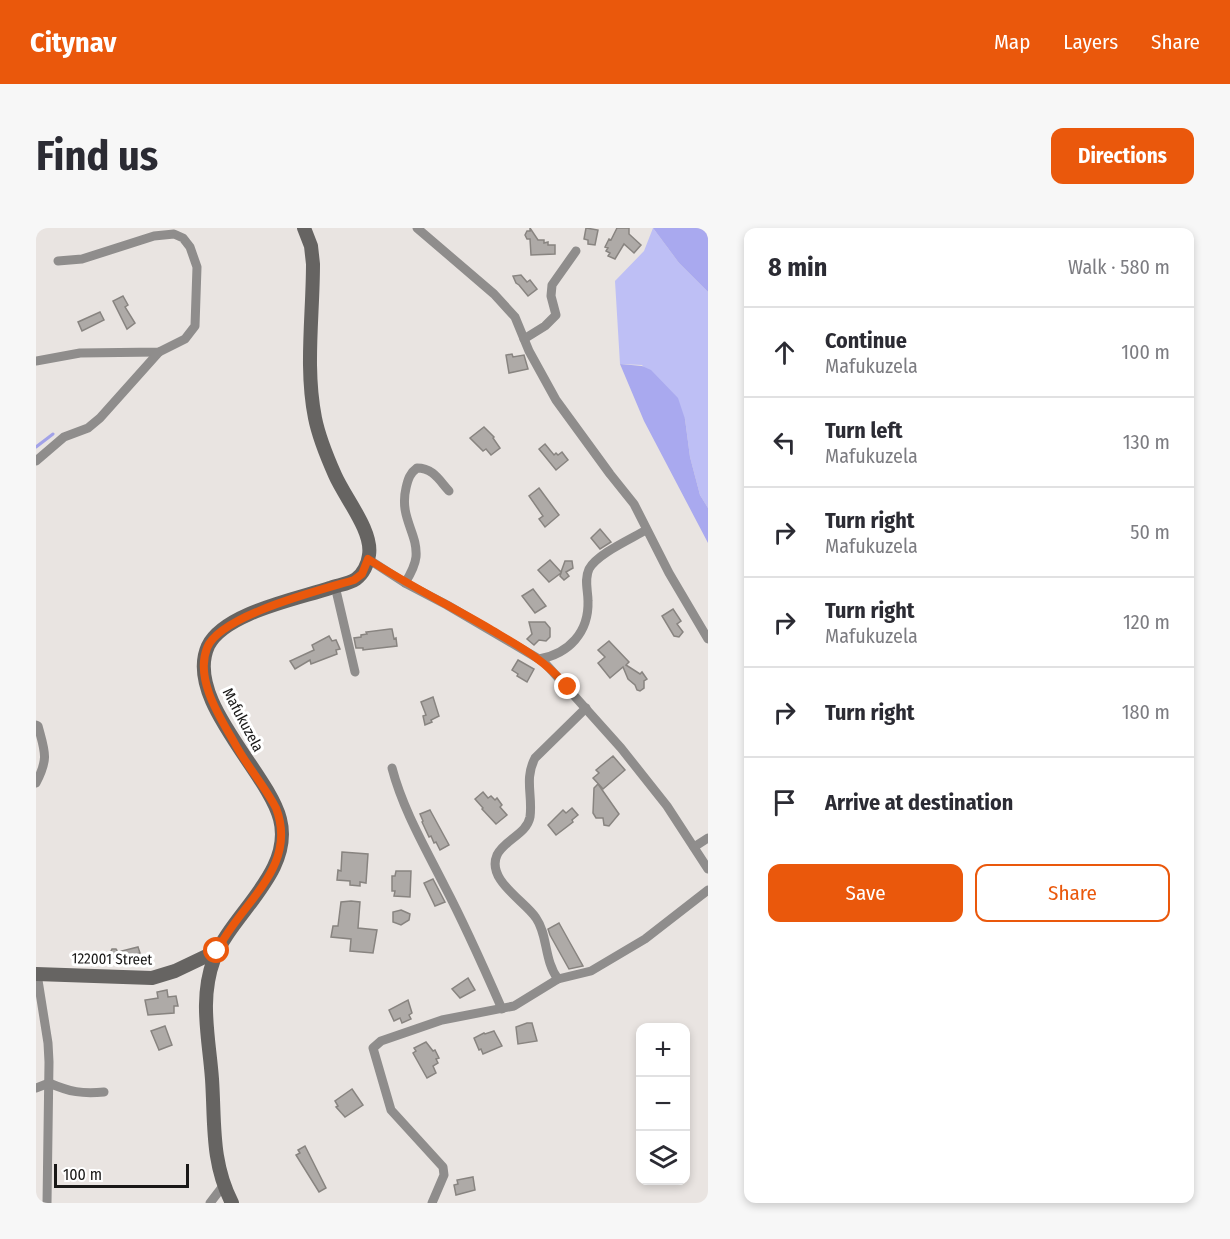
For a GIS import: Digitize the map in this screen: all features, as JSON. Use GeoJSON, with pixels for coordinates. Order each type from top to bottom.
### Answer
{"type":"FeatureCollection","features":[{"type":"Feature","properties":{"kind":"main road"},"geometry":{"type":"LineString","coordinates":[[304,228],[313,264],[310,371],[315,421],[324,450],[365,533],[369,544],[368,559]]}},
{"type":"Feature","properties":{"kind":"main road","name":"Mafukuzela"},"geometry":{"type":"LineString","coordinates":[[232,1203],[223,1186],[215,1148],[212,1080],[205,1011],[210,970],[223,939],[265,884],[276,865],[282,840],[282,829],[271,798],[236,746],[212,699],[204,664],[207,649],[221,630],[248,615],[354,580],[362,574],[368,559]]}},
{"type":"Feature","properties":{"kind":"main road","name":"122001 Street"},"geometry":{"type":"LineString","coordinates":[[37,974],[152,978],[175,971],[217,951]]}},
{"type":"Feature","properties":{"kind":"street"},"geometry":{"type":"LineString","coordinates":[[417,228],[507,307],[556,400],[634,504],[646,530],[708,639]]}},
{"type":"Feature","properties":{"kind":"street"},"geometry":{"type":"LineString","coordinates":[[36,461],[64,436],[88,428],[100,418],[159,352],[185,339],[195,326],[197,267],[190,247],[183,238],[168,233],[81,259],[58,261]]}},
{"type":"Feature","properties":{"kind":"street"},"geometry":{"type":"LineString","coordinates":[[524,339],[545,326],[556,315],[551,296],[552,285],[576,251]]}},
{"type":"Feature","properties":{"kind":"street"},"geometry":{"type":"LineString","coordinates":[[36,361],[80,353],[159,352]]}},
{"type":"Feature","properties":{"kind":"street"},"geometry":{"type":"LineString","coordinates":[[405,583],[416,556],[403,501],[408,478],[417,468],[431,470],[449,491]]}},
{"type":"Feature","properties":{"kind":"street"},"geometry":{"type":"LineString","coordinates":[[539,659],[558,654],[579,636],[586,623],[588,612],[586,585],[590,567],[602,556],[646,530]]}},
{"type":"Feature","properties":{"kind":"street"},"geometry":{"type":"LineString","coordinates":[[368,559],[405,583],[447,604],[539,659],[554,672],[621,748],[667,806],[708,869]]}},
{"type":"Feature","properties":{"kind":"street"},"geometry":{"type":"LineString","coordinates":[[335,586],[355,672]]}},
{"type":"Feature","properties":{"kind":"street"},"geometry":{"type":"LineString","coordinates":[[558,979],[548,959],[536,918],[498,876],[495,866],[498,854],[527,826],[530,818],[528,778],[535,758],[586,708]]}},
{"type":"Feature","properties":{"kind":"street"},"geometry":{"type":"LineString","coordinates":[[36,724],[45,757],[44,767],[36,783]]}},
{"type":"Feature","properties":{"kind":"street"},"geometry":{"type":"LineString","coordinates":[[392,768],[419,834],[502,1009]]}},
{"type":"Feature","properties":{"kind":"street"},"geometry":{"type":"LineString","coordinates":[[694,847],[708,838]]}},
{"type":"Feature","properties":{"kind":"street"},"geometry":{"type":"LineString","coordinates":[[432,1203],[444,1175],[443,1167],[391,1110],[372,1048],[381,1041],[442,1020],[514,1006],[558,979],[591,971],[645,939],[708,890]]}},
{"type":"Feature","properties":{"kind":"street"},"geometry":{"type":"LineString","coordinates":[[37,974],[48,1043],[47,1203]]}},
{"type":"Feature","properties":{"kind":"street"},"geometry":{"type":"LineString","coordinates":[[36,1088],[49,1083],[82,1094],[105,1092]]}},
{"type":"Feature","properties":{"kind":"street"},"geometry":{"type":"LineString","coordinates":[[210,1203],[223,1186]]}},
{"type":"Feature","properties":{"kind":"shaded area"},"geometry":{"type":"Polygon","coordinates":[[[653,228],[679,263],[708,292],[708,508],[700,495],[690,457],[685,419],[642,365],[620,364],[615,281],[644,251],[653,228]]]}},
{"type":"Feature","properties":{"kind":"shaded area"},"geometry":{"type":"Polygon","coordinates":[[[653,228],[708,228],[708,292],[679,263],[653,228]]]}},
{"type":"Feature","properties":{"kind":"shaded area"},"geometry":{"type":"Polygon","coordinates":[[[620,364],[642,366],[651,370],[678,398],[685,419],[690,457],[700,495],[708,508],[708,543],[644,421],[620,364]]]}},
{"type":"Feature","properties":{"kind":"building"},"geometry":{"type":"Polygon","coordinates":[[[530,228],[538,240],[548,242],[548,245],[555,245],[555,254],[531,255],[530,239],[527,239],[525,235],[530,228]]]}},
{"type":"Feature","properties":{"kind":"building"},"geometry":{"type":"Polygon","coordinates":[[[586,228],[598,230],[595,245],[588,244],[588,240],[584,239],[586,228]]]}},
{"type":"Feature","properties":{"kind":"building"},"geometry":{"type":"Polygon","coordinates":[[[617,228],[629,228],[629,234],[641,245],[634,253],[624,244],[615,259],[608,256],[610,253],[605,247],[617,228]]]}},
{"type":"Feature","properties":{"kind":"building"},"geometry":{"type":"Polygon","coordinates":[[[521,275],[527,282],[530,280],[537,289],[528,296],[513,276],[521,275]]]}},
{"type":"Feature","properties":{"kind":"building"},"geometry":{"type":"Polygon","coordinates":[[[123,296],[128,305],[125,307],[135,323],[127,329],[113,301],[123,296]]]}},
{"type":"Feature","properties":{"kind":"building"},"geometry":{"type":"Polygon","coordinates":[[[100,312],[104,320],[82,331],[78,322],[100,312]]]}},
{"type":"Feature","properties":{"kind":"building"},"geometry":{"type":"Polygon","coordinates":[[[512,354],[513,357],[524,355],[528,369],[509,373],[506,355],[512,354]]]}},
{"type":"Feature","properties":{"kind":"building"},"geometry":{"type":"Polygon","coordinates":[[[484,427],[494,437],[500,448],[491,455],[486,449],[483,451],[470,438],[484,427]]]}},
{"type":"Feature","properties":{"kind":"building"},"geometry":{"type":"Polygon","coordinates":[[[545,444],[554,455],[562,452],[568,460],[556,470],[539,449],[545,444]]]}},
{"type":"Feature","properties":{"kind":"building"},"geometry":{"type":"Polygon","coordinates":[[[539,488],[559,515],[545,527],[539,519],[543,516],[529,496],[539,488]]]}},
{"type":"Feature","properties":{"kind":"building"},"geometry":{"type":"Polygon","coordinates":[[[600,529],[611,542],[600,549],[591,538],[600,529]]]}},
{"type":"Feature","properties":{"kind":"building"},"geometry":{"type":"Polygon","coordinates":[[[550,560],[561,572],[565,561],[572,561],[573,568],[566,572],[569,576],[564,580],[560,576],[561,573],[549,582],[538,570],[550,560]]]}},
{"type":"Feature","properties":{"kind":"building"},"geometry":{"type":"Polygon","coordinates":[[[533,589],[546,606],[535,613],[522,596],[533,589]]]}},
{"type":"Feature","properties":{"kind":"building"},"geometry":{"type":"Polygon","coordinates":[[[673,609],[681,621],[677,624],[683,632],[679,637],[674,636],[662,616],[673,609]]]}},
{"type":"Feature","properties":{"kind":"building"},"geometry":{"type":"Polygon","coordinates":[[[529,622],[545,622],[550,628],[550,637],[546,641],[539,640],[534,645],[527,639],[532,634],[529,622]]]}},
{"type":"Feature","properties":{"kind":"building"},"geometry":{"type":"Polygon","coordinates":[[[392,629],[397,646],[363,650],[363,648],[356,648],[354,638],[367,634],[366,632],[392,629]]]}},
{"type":"Feature","properties":{"kind":"building"},"geometry":{"type":"Polygon","coordinates":[[[329,636],[332,641],[336,640],[340,649],[336,650],[337,654],[311,664],[310,660],[295,669],[290,661],[314,650],[312,645],[329,636]]]}},
{"type":"Feature","properties":{"kind":"building"},"geometry":{"type":"Polygon","coordinates":[[[609,641],[629,662],[626,665],[640,674],[642,672],[647,679],[644,681],[644,688],[640,691],[628,679],[623,667],[610,678],[598,663],[605,657],[598,650],[609,641]]]}},
{"type":"Feature","properties":{"kind":"building"},"geometry":{"type":"Polygon","coordinates":[[[518,660],[534,669],[527,682],[512,670],[518,660]]]}},
{"type":"Feature","properties":{"kind":"building"},"geometry":{"type":"Polygon","coordinates":[[[433,697],[439,716],[425,725],[423,716],[426,715],[421,702],[433,697]]]}},
{"type":"Feature","properties":{"kind":"building"},"geometry":{"type":"Polygon","coordinates":[[[613,756],[625,770],[603,789],[593,778],[599,773],[596,770],[613,756]]]}},
{"type":"Feature","properties":{"kind":"building"},"geometry":{"type":"Polygon","coordinates":[[[598,784],[619,814],[609,826],[604,825],[603,818],[596,818],[593,813],[594,788],[598,784]]]}},
{"type":"Feature","properties":{"kind":"building"},"geometry":{"type":"Polygon","coordinates":[[[483,792],[488,798],[491,796],[495,800],[497,798],[502,805],[500,807],[507,815],[496,824],[475,799],[483,792]]]}},
{"type":"Feature","properties":{"kind":"building"},"geometry":{"type":"Polygon","coordinates":[[[572,808],[578,815],[572,820],[573,822],[556,835],[548,825],[563,810],[566,813],[572,808]]]}},
{"type":"Feature","properties":{"kind":"building"},"geometry":{"type":"Polygon","coordinates":[[[430,810],[449,845],[440,850],[431,836],[429,837],[420,814],[430,810]]]}},
{"type":"Feature","properties":{"kind":"building"},"geometry":{"type":"Polygon","coordinates":[[[342,852],[368,854],[366,883],[360,882],[360,886],[350,885],[350,881],[337,880],[338,870],[341,871],[342,852]]]}},
{"type":"Feature","properties":{"kind":"building"},"geometry":{"type":"Polygon","coordinates":[[[396,871],[411,871],[410,897],[394,896],[392,876],[395,876],[396,871]]]}},
{"type":"Feature","properties":{"kind":"building"},"geometry":{"type":"Polygon","coordinates":[[[433,879],[445,902],[435,906],[424,883],[433,879]]]}},
{"type":"Feature","properties":{"kind":"building"},"geometry":{"type":"Polygon","coordinates":[[[341,902],[360,902],[358,928],[377,930],[373,953],[350,951],[351,939],[331,937],[333,926],[338,926],[341,902]]]}},
{"type":"Feature","properties":{"kind":"building"},"geometry":{"type":"Polygon","coordinates":[[[401,910],[410,914],[409,920],[401,925],[393,922],[393,912],[401,910]]]}},
{"type":"Feature","properties":{"kind":"building"},"geometry":{"type":"Polygon","coordinates":[[[559,923],[583,966],[569,969],[550,935],[548,929],[559,923]]]}},
{"type":"Feature","properties":{"kind":"building"},"geometry":{"type":"Polygon","coordinates":[[[138,947],[140,953],[126,957],[122,963],[118,959],[103,956],[109,955],[112,949],[118,952],[138,947]]]}},
{"type":"Feature","properties":{"kind":"building"},"geometry":{"type":"Polygon","coordinates":[[[468,978],[475,990],[460,998],[452,989],[468,978]]]}},
{"type":"Feature","properties":{"kind":"building"},"geometry":{"type":"Polygon","coordinates":[[[167,990],[168,997],[176,996],[178,1006],[174,1006],[174,1013],[148,1015],[145,1000],[158,998],[157,992],[167,990]]]}},
{"type":"Feature","properties":{"kind":"building"},"geometry":{"type":"Polygon","coordinates":[[[408,1000],[412,1013],[409,1015],[411,1019],[402,1023],[400,1018],[394,1021],[389,1010],[408,1000]]]}},
{"type":"Feature","properties":{"kind":"building"},"geometry":{"type":"Polygon","coordinates":[[[532,1023],[537,1041],[518,1044],[516,1027],[532,1023]]]}},
{"type":"Feature","properties":{"kind":"building"},"geometry":{"type":"Polygon","coordinates":[[[165,1026],[172,1045],[159,1050],[151,1031],[165,1026]]]}},
{"type":"Feature","properties":{"kind":"building"},"geometry":{"type":"Polygon","coordinates":[[[494,1031],[502,1046],[483,1054],[474,1038],[494,1031]]]}},
{"type":"Feature","properties":{"kind":"building"},"geometry":{"type":"Polygon","coordinates":[[[426,1042],[433,1051],[435,1050],[439,1058],[436,1059],[438,1063],[433,1066],[436,1073],[427,1078],[413,1053],[416,1051],[414,1048],[426,1042]]]}},
{"type":"Feature","properties":{"kind":"building"},"geometry":{"type":"Polygon","coordinates":[[[352,1089],[363,1105],[345,1117],[336,1107],[338,1106],[335,1101],[352,1089]]]}},
{"type":"Feature","properties":{"kind":"building"},"geometry":{"type":"Polygon","coordinates":[[[305,1146],[326,1188],[319,1192],[296,1155],[300,1153],[298,1150],[305,1146]]]}},
{"type":"Feature","properties":{"kind":"building"},"geometry":{"type":"Polygon","coordinates":[[[473,1177],[475,1190],[456,1195],[454,1185],[458,1184],[457,1180],[473,1177]]]}},
{"type":"Feature","properties":{"kind":"waterway"},"geometry":{"type":"LineString","coordinates":[[36,447],[53,434]]}},
{"type":"Feature","properties":{"kind":"route"},"geometry":{"type":"LineString","coordinates":[[217,951],[239,915],[265,884],[276,865],[282,840],[282,829],[276,808],[236,746],[212,699],[206,679],[204,664],[207,649],[216,634],[226,626],[273,606],[354,580],[362,574],[368,559],[405,583],[447,604],[534,655],[568,687]]}}]}
